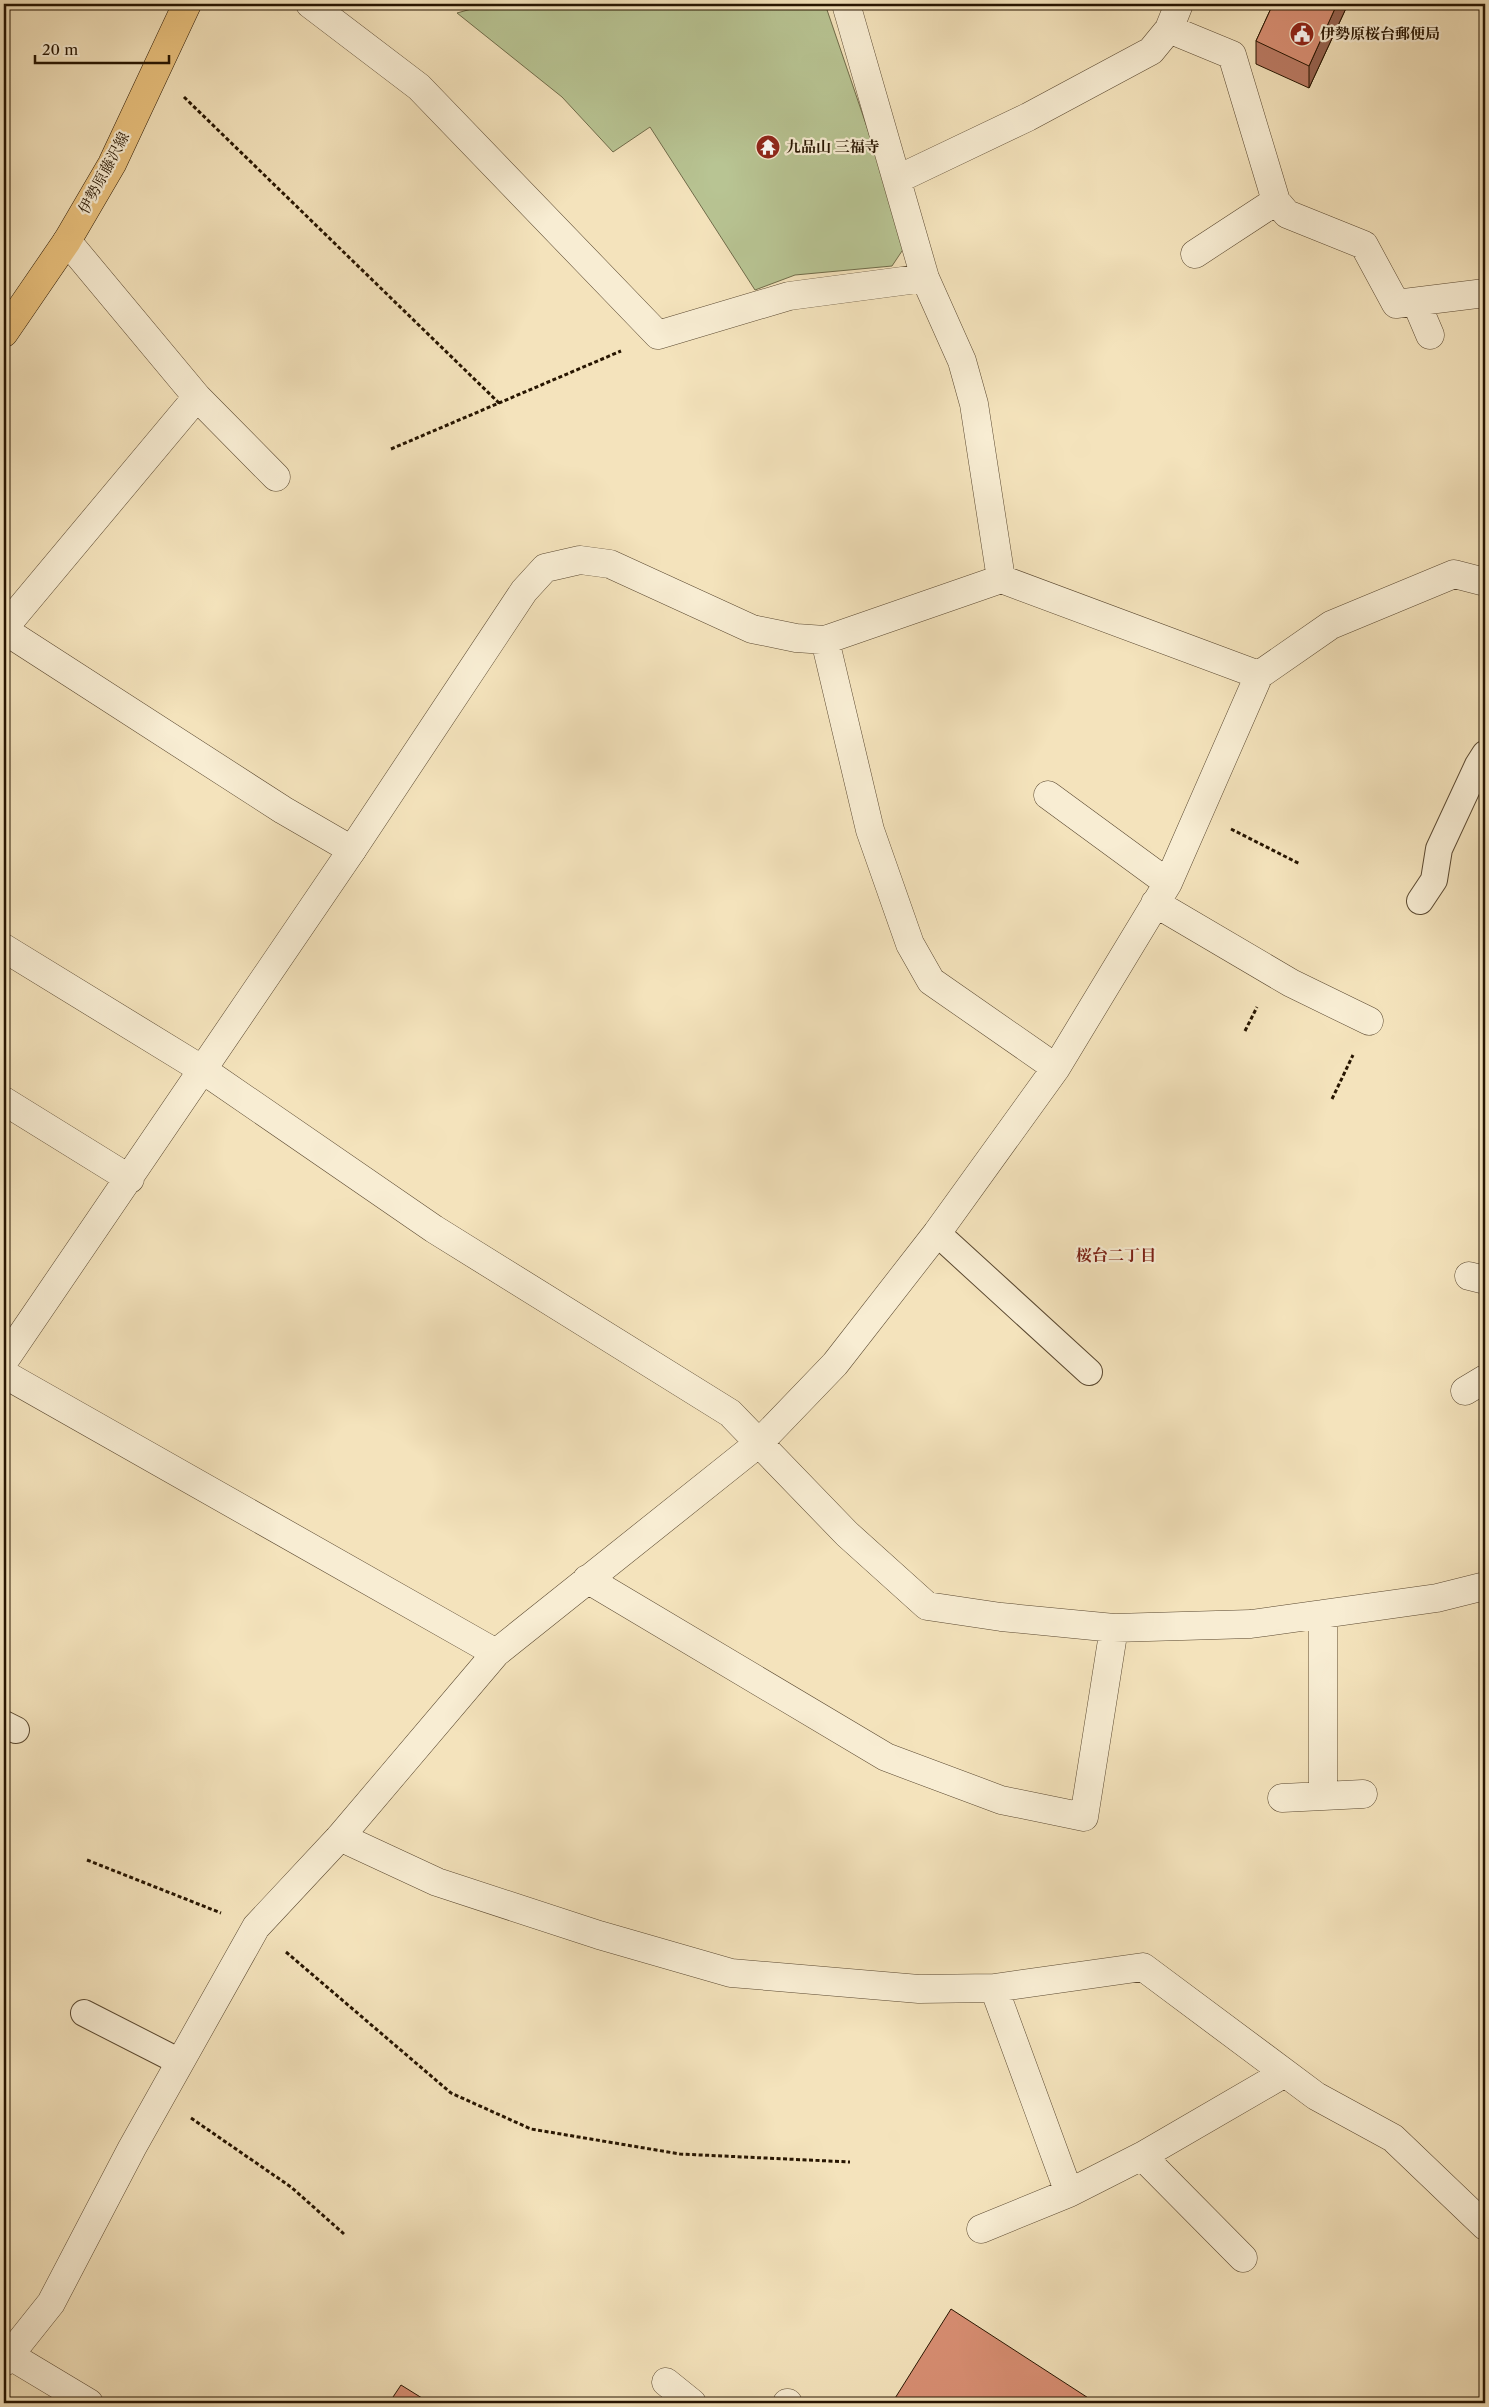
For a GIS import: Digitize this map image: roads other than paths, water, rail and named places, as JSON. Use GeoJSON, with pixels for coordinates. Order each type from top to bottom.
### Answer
{"type":"FeatureCollection","features":[{"type":"Feature","properties":{"kind":"main road","name":"伊勢原藤沢線"},"geometry":{"type":"LineString","coordinates":[[4,333],[67,241],[112,164],[187,4]]}},
{"type":"Feature","properties":{"kind":"street"},"geometry":{"type":"LineString","coordinates":[[310,4],[419,87],[658,335],[789,296],[925,278]]}},
{"type":"Feature","properties":{"kind":"street"},"geometry":{"type":"LineString","coordinates":[[846,4],[925,278],[962,361],[974,404],[1001,579]]}},
{"type":"Feature","properties":{"kind":"street"},"geometry":{"type":"LineString","coordinates":[[898,179],[1028,117],[1151,51],[1169,29],[1179,4]]}},
{"type":"Feature","properties":{"kind":"street"},"geometry":{"type":"LineString","coordinates":[[1169,29],[1232,56],[1276,201],[1287,214],[1364,245],[1396,304],[1485,293]]}},
{"type":"Feature","properties":{"kind":"street"},"geometry":{"type":"LineString","coordinates":[[1196,254],[1276,201]]}},
{"type":"Feature","properties":{"kind":"street"},"geometry":{"type":"LineString","coordinates":[[67,241],[196,397],[276,476]]}},
{"type":"Feature","properties":{"kind":"street"},"geometry":{"type":"LineString","coordinates":[[1416,302],[1430,335]]}},
{"type":"Feature","properties":{"kind":"street"},"geometry":{"type":"LineString","coordinates":[[196,397],[4,629],[283,810],[352,850]]}},
{"type":"Feature","properties":{"kind":"street"},"geometry":{"type":"LineString","coordinates":[[4,1361],[130,1179],[352,850],[524,590],[546,568],[580,560],[610,564],[752,628],[796,638],[826,640],[1001,579],[1260,675]]}},
{"type":"Feature","properties":{"kind":"street"},"geometry":{"type":"LineString","coordinates":[[89,2403],[6,2356],[51,2303],[158,2100],[256,1927],[340,1836],[496,1653],[586,1579],[759,1443],[835,1364],[936,1232],[1056,1068],[1162,893],[1260,675],[1331,625],[1485,560]]}},
{"type":"Feature","properties":{"kind":"street"},"geometry":{"type":"LineString","coordinates":[[1454,574],[1485,582]]}},
{"type":"Feature","properties":{"kind":"street"},"geometry":{"type":"LineString","coordinates":[[826,640],[870,830],[910,944],[931,981],[1056,1068]]}},
{"type":"Feature","properties":{"kind":"street"},"geometry":{"type":"LineString","coordinates":[[1048,795],[1162,893],[1291,983],[1368,1021]]}},
{"type":"Feature","properties":{"kind":"street"},"geometry":{"type":"LineString","coordinates":[[4,948],[203,1070],[434,1230],[730,1413],[847,1534],[927,1606],[1000,1617],[1114,1628],[1251,1624],[1437,1598],[1485,1586]]}},
{"type":"Feature","properties":{"kind":"street"},"geometry":{"type":"LineString","coordinates":[[4,1101],[130,1179]]}},
{"type":"Feature","properties":{"kind":"street"},"geometry":{"type":"LineString","coordinates":[[4,1374],[496,1653]]}},
{"type":"Feature","properties":{"kind":"street"},"geometry":{"type":"LineString","coordinates":[[586,1579],[886,1758],[1001,1800],[1084,1817],[1114,1628]]}},
{"type":"Feature","properties":{"kind":"street"},"geometry":{"type":"LineString","coordinates":[[1323,1614],[1323,1796]]}},
{"type":"Feature","properties":{"kind":"street"},"geometry":{"type":"LineString","coordinates":[[1282,1798],[1363,1794]]}},
{"type":"Feature","properties":{"kind":"street"},"geometry":{"type":"LineString","coordinates":[[340,1836],[437,1882],[599,1935],[731,1973],[918,1989],[994,1988],[1143,1967],[1316,2096],[1393,2138],[1485,2226]]}},
{"type":"Feature","properties":{"kind":"street"},"geometry":{"type":"LineString","coordinates":[[994,1988],[1068,2193]]}},
{"type":"Feature","properties":{"kind":"street"},"geometry":{"type":"LineString","coordinates":[[981,2229],[1068,2193],[1142,2156],[1285,2073]]}},
{"type":"Feature","properties":{"kind":"street"},"geometry":{"type":"LineString","coordinates":[[1142,2156],[1243,2258]]}},
{"type":"Feature","properties":{"kind":"street"},"geometry":{"type":"LineString","coordinates":[[666,2382],[692,2403]]}},
{"type":"Feature","properties":{"kind":"lane"},"geometry":{"type":"LineString","coordinates":[[1420,901],[1434,880],[1439,849],[1478,765],[1485,754]]}},
{"type":"Feature","properties":{"kind":"lane"},"geometry":{"type":"LineString","coordinates":[[936,1232],[1089,1372]]}},
{"type":"Feature","properties":{"kind":"lane"},"geometry":{"type":"LineString","coordinates":[[84,2013],[180,2062]]}},
{"type":"Feature","properties":{"kind":"place","name":"伊勢原桜台郵便局"},"geometry":{"type":"Point","coordinates":[1302,34]}},
{"type":"Feature","properties":{"kind":"place","name":"九品山 三福寺"},"geometry":{"type":"Point","coordinates":[768,147]}},
{"type":"Feature","properties":{"kind":"district","name":"桜台二丁目"},"geometry":{"type":"Point","coordinates":[1116,1255]}}]}
